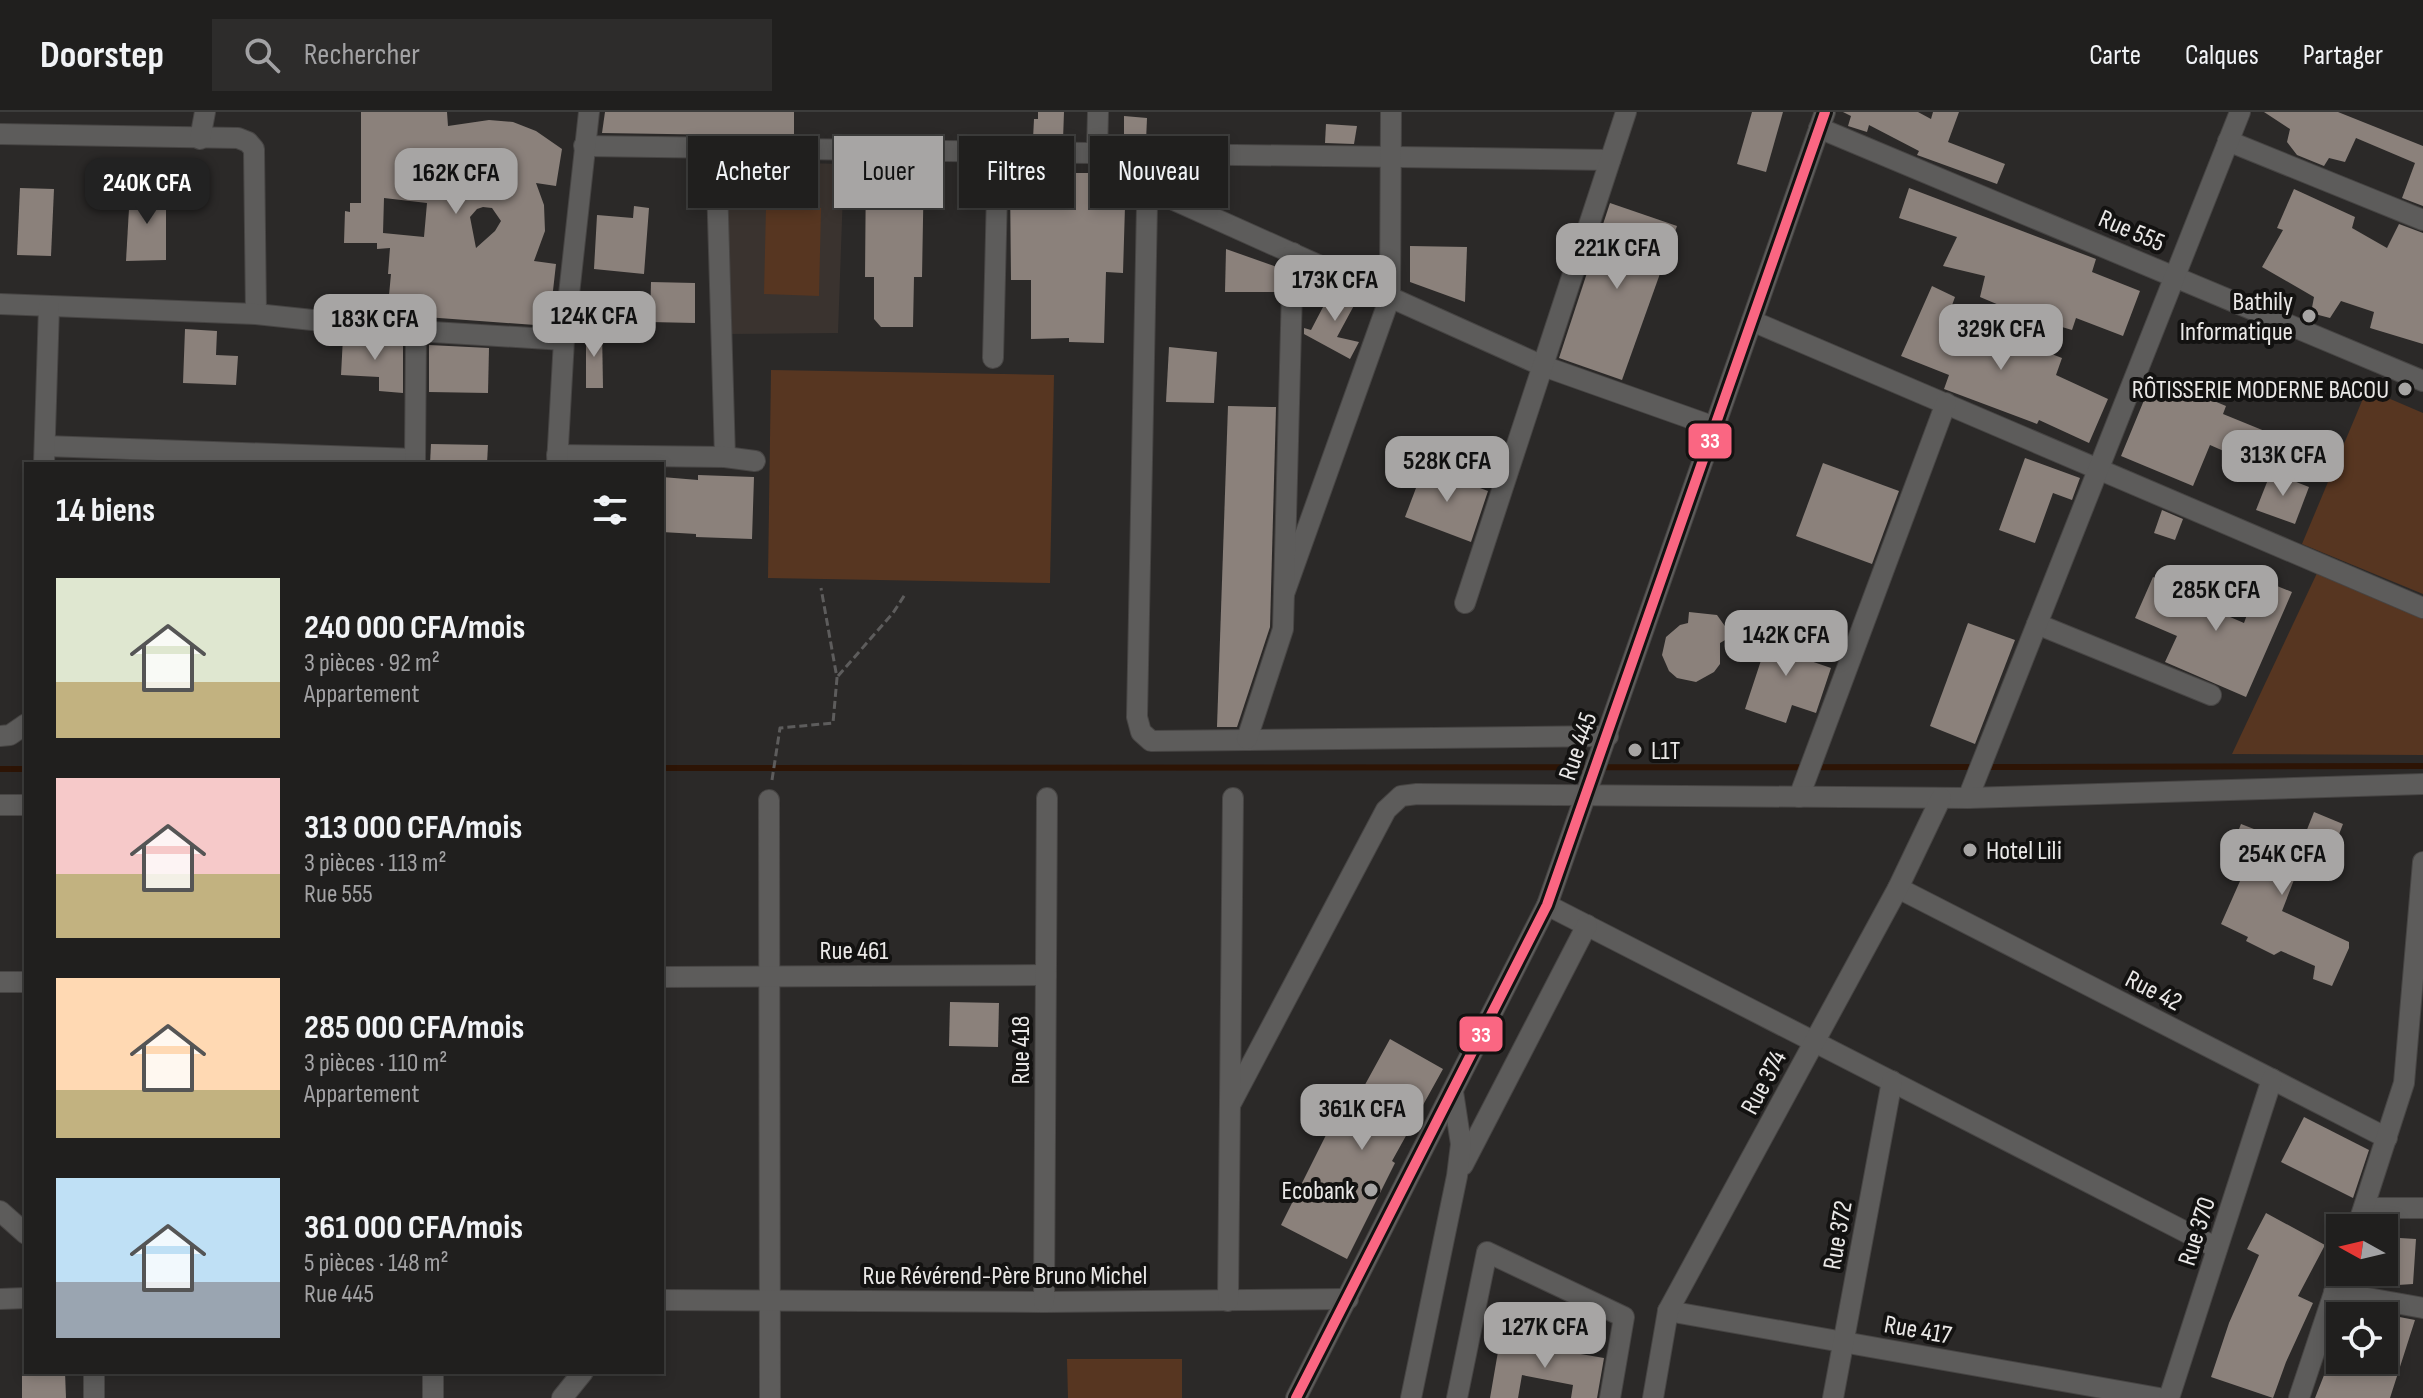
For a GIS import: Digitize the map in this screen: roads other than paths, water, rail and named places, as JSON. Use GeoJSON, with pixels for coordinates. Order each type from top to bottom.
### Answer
{"type":"FeatureCollection","features":[{"type":"Feature","properties":{"kind":"street"},"geometry":{"type":"LineString","coordinates":[[200,139],[205,112]]}},
{"type":"Feature","properties":{"kind":"street"},"geometry":{"type":"LineString","coordinates":[[589,112],[564,340],[557,459],[725,457],[755,461]]}},
{"type":"Feature","properties":{"kind":"street"},"geometry":{"type":"LineString","coordinates":[[1097,136],[1098,112]]}},
{"type":"Feature","properties":{"kind":"street"},"geometry":{"type":"LineString","coordinates":[[1284,594],[1390,297],[1391,112]]}},
{"type":"Feature","properties":{"kind":"street"},"geometry":{"type":"LineString","coordinates":[[1465,603],[1626,112]]}},
{"type":"Feature","properties":{"kind":"street"},"geometry":{"type":"LineString","coordinates":[[1968,798],[2240,112]]}},
{"type":"Feature","properties":{"kind":"street","name":"Rue 555"},"geometry":{"type":"LineString","coordinates":[[1822,120],[2175,276],[2423,381]]}},
{"type":"Feature","properties":{"kind":"street","name":"Rue 445"},"geometry":{"type":"LineString","coordinates":[[1296,1398],[1547,905],[1822,120]]}},
{"type":"Feature","properties":{"kind":"street"},"geometry":{"type":"LineString","coordinates":[[0,134],[238,138],[248,142],[254,149],[256,314]]}},
{"type":"Feature","properties":{"kind":"street"},"geometry":{"type":"LineString","coordinates":[[2228,141],[2423,220]]}},
{"type":"Feature","properties":{"kind":"street"},"geometry":{"type":"LineString","coordinates":[[584,146],[688,148]]}},
{"type":"Feature","properties":{"kind":"street"},"geometry":{"type":"LineString","coordinates":[[818,149],[959,151]]}},
{"type":"Feature","properties":{"kind":"street"},"geometry":{"type":"LineString","coordinates":[[1228,155],[1610,160]]}},
{"type":"Feature","properties":{"kind":"street"},"geometry":{"type":"LineString","coordinates":[[718,208],[725,457]]}},
{"type":"Feature","properties":{"kind":"street"},"geometry":{"type":"LineString","coordinates":[[993,358],[997,208]]}},
{"type":"Feature","properties":{"kind":"street"},"geometry":{"type":"LineString","coordinates":[[1147,208],[1137,717],[1141,732],[1151,741],[1606,740]]}},
{"type":"Feature","properties":{"kind":"street"},"geometry":{"type":"LineString","coordinates":[[1192,208],[1543,366],[1715,427]]}},
{"type":"Feature","properties":{"kind":"street"},"geometry":{"type":"LineString","coordinates":[[1247,739],[1283,629],[1293,253]]}},
{"type":"Feature","properties":{"kind":"street"},"geometry":{"type":"LineString","coordinates":[[0,304],[256,314],[416,331],[564,340]]}},
{"type":"Feature","properties":{"kind":"street"},"geometry":{"type":"LineString","coordinates":[[49,307],[45,455],[415,461],[416,331]]}},
{"type":"Feature","properties":{"kind":"street"},"geometry":{"type":"LineString","coordinates":[[1752,321],[2423,608]]}},
{"type":"Feature","properties":{"kind":"street"},"geometry":{"type":"LineString","coordinates":[[1799,797],[1946,403]]}},
{"type":"Feature","properties":{"kind":"street"},"geometry":{"type":"LineString","coordinates":[[2037,624],[2211,695]]}},
{"type":"Feature","properties":{"kind":"street"},"geometry":{"type":"LineString","coordinates":[[0,736],[10,735],[24,725]]}},
{"type":"Feature","properties":{"kind":"street"},"geometry":{"type":"LineString","coordinates":[[1230,1105],[1386,810],[1401,796],[1590,788],[1799,797],[1968,798],[2423,784]]}},
{"type":"Feature","properties":{"kind":"street","name":"Rue 418"},"geometry":{"type":"LineString","coordinates":[[1044,1302],[1047,798]]}},
{"type":"Feature","properties":{"kind":"street"},"geometry":{"type":"LineString","coordinates":[[1228,1301],[1233,798]]}},
{"type":"Feature","properties":{"kind":"street","name":"Rue 374"},"geometry":{"type":"LineString","coordinates":[[1653,1398],[1668,1311],[1898,888],[1941,798]]}},
{"type":"Feature","properties":{"kind":"street"},"geometry":{"type":"LineString","coordinates":[[769,800],[770,1398]]}},
{"type":"Feature","properties":{"kind":"street"},"geometry":{"type":"LineString","coordinates":[[0,805],[24,805]]}},
{"type":"Feature","properties":{"kind":"street"},"geometry":{"type":"LineString","coordinates":[[2362,1214],[2404,1083],[2416,1021],[2423,862]]}},
{"type":"Feature","properties":{"kind":"street","name":"Rue 42"},"geometry":{"type":"LineString","coordinates":[[1898,888],[2387,1138]]}},
{"type":"Feature","properties":{"kind":"street"},"geometry":{"type":"LineString","coordinates":[[1547,905],[2217,1248]]}},
{"type":"Feature","properties":{"kind":"street"},"geometry":{"type":"LineString","coordinates":[[1457,1176],[1587,925]]}},
{"type":"Feature","properties":{"kind":"street","name":"Rue 461"},"geometry":{"type":"LineString","coordinates":[[664,977],[1046,975]]}},
{"type":"Feature","properties":{"kind":"street"},"geometry":{"type":"LineString","coordinates":[[0,982],[24,982]]}},
{"type":"Feature","properties":{"kind":"street","name":"Rue 370"},"geometry":{"type":"LineString","coordinates":[[2169,1398],[2272,1079]]}},
{"type":"Feature","properties":{"kind":"street","name":"Rue 372"},"geometry":{"type":"LineString","coordinates":[[1833,1398],[1892,1081]]}},
{"type":"Feature","properties":{"kind":"street"},"geometry":{"type":"LineString","coordinates":[[1411,1398],[1457,1176],[1461,1144],[1453,1092]]}},
{"type":"Feature","properties":{"kind":"street"},"geometry":{"type":"LineString","coordinates":[[2364,1208],[2423,1208]]}},
{"type":"Feature","properties":{"kind":"street"},"geometry":{"type":"LineString","coordinates":[[0,1211],[24,1232]]}},
{"type":"Feature","properties":{"kind":"street"},"geometry":{"type":"LineString","coordinates":[[1457,1398],[1487,1252],[1624,1317],[1610,1398]]}},
{"type":"Feature","properties":{"kind":"street"},"geometry":{"type":"LineString","coordinates":[[2299,1398],[2336,1286]]}},
{"type":"Feature","properties":{"kind":"street"},"geometry":{"type":"LineString","coordinates":[[2334,1292],[2423,1308]]}},
{"type":"Feature","properties":{"kind":"street"},"geometry":{"type":"LineString","coordinates":[[0,1299],[24,1298]]}},
{"type":"Feature","properties":{"kind":"street","name":"Rue Révérend-Père Bruno Michel"},"geometry":{"type":"LineString","coordinates":[[664,1300],[1044,1302],[1348,1299]]}},
{"type":"Feature","properties":{"kind":"street","name":"Rue 417"},"geometry":{"type":"LineString","coordinates":[[1668,1311],[2159,1398]]}},
{"type":"Feature","properties":{"kind":"street"},"geometry":{"type":"LineString","coordinates":[[1312,1398],[1313,1369]]}},
{"type":"Feature","properties":{"kind":"street"},"geometry":{"type":"LineString","coordinates":[[94,1374],[94,1398]]}},
{"type":"Feature","properties":{"kind":"street"},"geometry":{"type":"LineString","coordinates":[[433,1374],[433,1398]]}},
{"type":"Feature","properties":{"kind":"street"},"geometry":{"type":"LineString","coordinates":[[562,1398],[581,1374]]}},
{"type":"Feature","properties":{"kind":"waterway"},"geometry":{"type":"LineString","coordinates":[[1986,767],[2423,766]]}},
{"type":"Feature","properties":{"kind":"waterway"},"geometry":{"type":"LineString","coordinates":[[664,768],[1974,767]]}},
{"type":"Feature","properties":{"kind":"waterway"},"geometry":{"type":"LineString","coordinates":[[0,769],[24,769]]}},
{"type":"Feature","properties":{"kind":"place","name":"Bathily Informatique"},"geometry":{"type":"Point","coordinates":[2309,316]}},
{"type":"Feature","properties":{"kind":"place","name":"RÔTISSERIE MODERNE BACOU"},"geometry":{"type":"Point","coordinates":[2405,389]}},
{"type":"Feature","properties":{"kind":"place","name":"L1T"},"geometry":{"type":"Point","coordinates":[1635,750]}},
{"type":"Feature","properties":{"kind":"place","name":"Hotel Lili"},"geometry":{"type":"Point","coordinates":[1970,850]}},
{"type":"Feature","properties":{"kind":"place","name":"Ecobank"},"geometry":{"type":"Point","coordinates":[1371,1190]}}]}
